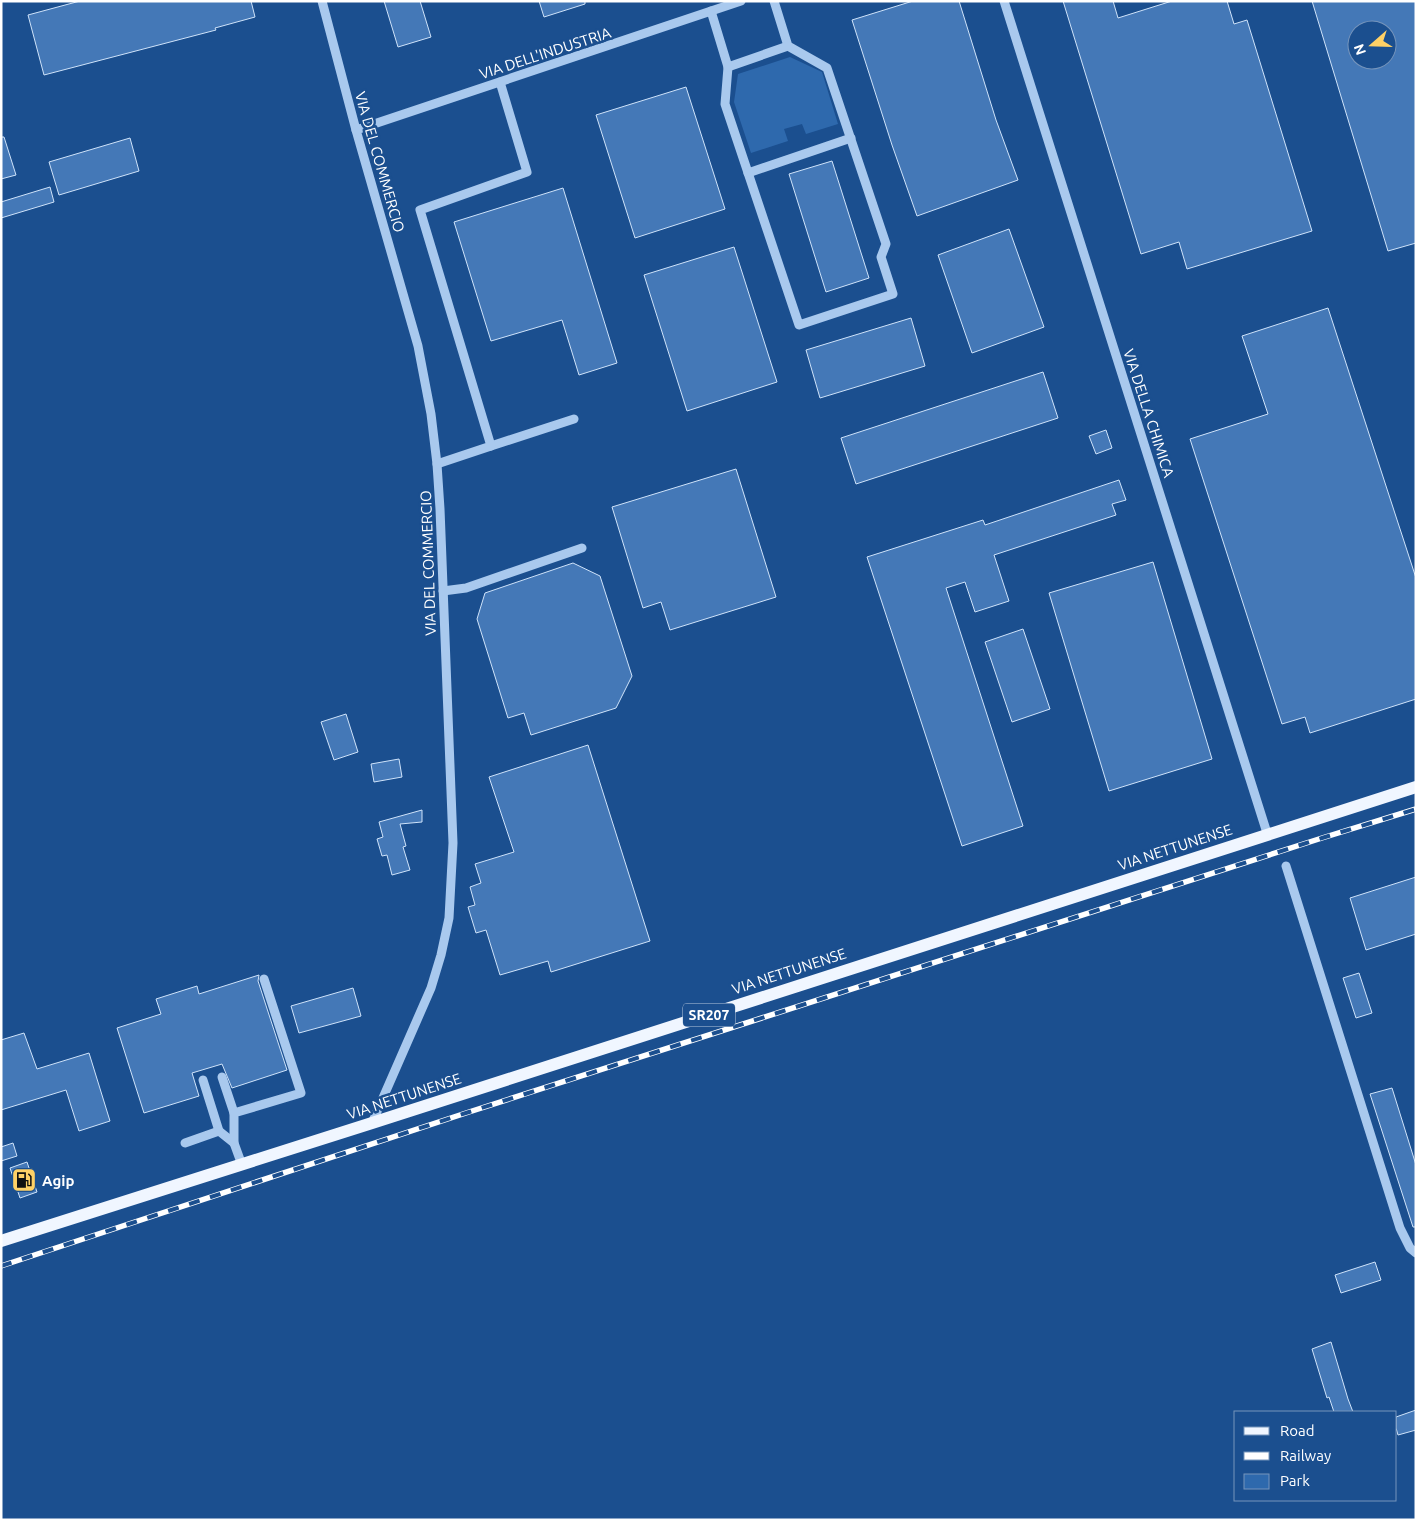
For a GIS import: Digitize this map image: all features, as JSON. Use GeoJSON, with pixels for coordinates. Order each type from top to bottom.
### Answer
{"type":"FeatureCollection","features":[{"type":"Feature","properties":{"kind":"main road","name":"VIA NETTUNENSE"},"geometry":{"type":"LineString","coordinates":[[1,1242],[1267,833],[1416,787]]}},
{"type":"Feature","properties":{"kind":"street","name":"VIA DEL COMMERCIO"},"geometry":{"type":"LineString","coordinates":[[322,1],[356,130],[413,326],[427,390],[437,464],[443,591],[452,843],[449,918],[431,988],[372,1123]]}},
{"type":"Feature","properties":{"kind":"street","name":"VIA DELL'INDUSTRIA"},"geometry":{"type":"LineString","coordinates":[[356,130],[742,1]]}},
{"type":"Feature","properties":{"kind":"street"},"geometry":{"type":"LineString","coordinates":[[711,11],[728,67],[725,104],[799,325],[893,294],[881,257],[886,244],[827,68],[788,46],[774,1]]}},
{"type":"Feature","properties":{"kind":"street","name":"VIA DELLA CHIMICA"},"geometry":{"type":"LineString","coordinates":[[1004,1],[1267,833]]}},
{"type":"Feature","properties":{"kind":"street"},"geometry":{"type":"LineString","coordinates":[[728,67],[788,46]]}},
{"type":"Feature","properties":{"kind":"street"},"geometry":{"type":"LineString","coordinates":[[491,446],[420,210],[527,172],[500,82]]}},
{"type":"Feature","properties":{"kind":"street"},"geometry":{"type":"LineString","coordinates":[[748,173],[851,138]]}},
{"type":"Feature","properties":{"kind":"street"},"geometry":{"type":"LineString","coordinates":[[437,464],[574,419]]}},
{"type":"Feature","properties":{"kind":"street"},"geometry":{"type":"LineString","coordinates":[[443,591],[466,588],[582,548]]}},
{"type":"Feature","properties":{"kind":"street"},"geometry":{"type":"LineString","coordinates":[[1286,866],[1400,1228],[1410,1248],[1416,1253]]}},
{"type":"Feature","properties":{"kind":"street"},"geometry":{"type":"LineString","coordinates":[[234,1113],[300,1092],[264,979]]}},
{"type":"Feature","properties":{"kind":"street"},"geometry":{"type":"LineString","coordinates":[[222,1077],[234,1113],[234,1143],[242,1165]]}},
{"type":"Feature","properties":{"kind":"street"},"geometry":{"type":"LineString","coordinates":[[203,1080],[219,1131],[234,1143]]}},
{"type":"Feature","properties":{"kind":"street"},"geometry":{"type":"LineString","coordinates":[[185,1143],[219,1131]]}},
{"type":"Feature","properties":{"kind":"green space"},"geometry":{"type":"Polygon","coordinates":[[[790,57],[822,72],[838,124],[806,134],[802,124],[784,129],[788,141],[751,153],[734,102],[738,74],[790,57]]]}},
{"type":"Feature","properties":{"kind":"building"},"geometry":{"type":"Polygon","coordinates":[[[80,1],[251,1],[255,17],[215,28],[216,30],[44,75],[28,15],[80,1]]]}},
{"type":"Feature","properties":{"kind":"building"},"geometry":{"type":"Polygon","coordinates":[[[384,1],[420,1],[431,37],[398,47],[384,1]]]}},
{"type":"Feature","properties":{"kind":"building"},"geometry":{"type":"Polygon","coordinates":[[[539,1],[585,1],[585,4],[544,17],[539,1]]]}},
{"type":"Feature","properties":{"kind":"building"},"geometry":{"type":"Polygon","coordinates":[[[913,1],[959,1],[996,120],[1018,180],[917,216],[852,20],[913,1]]]}},
{"type":"Feature","properties":{"kind":"building"},"geometry":{"type":"Polygon","coordinates":[[[1063,1],[1113,1],[1118,18],[1172,1],[1227,1],[1234,24],[1247,20],[1312,231],[1187,269],[1179,242],[1141,254],[1063,1]]]}},
{"type":"Feature","properties":{"kind":"building"},"geometry":{"type":"Polygon","coordinates":[[[1312,1],[1416,1],[1416,243],[1388,251],[1312,1]]]}},
{"type":"Feature","properties":{"kind":"building"},"geometry":{"type":"Polygon","coordinates":[[[686,87],[725,209],[635,238],[596,115],[686,87]]]}},
{"type":"Feature","properties":{"kind":"building"},"geometry":{"type":"Polygon","coordinates":[[[1,137],[4,137],[16,175],[1,179],[1,137]]]}},
{"type":"Feature","properties":{"kind":"building"},"geometry":{"type":"Polygon","coordinates":[[[130,138],[139,171],[59,195],[49,162],[130,138]]]}},
{"type":"Feature","properties":{"kind":"building"},"geometry":{"type":"Polygon","coordinates":[[[832,161],[869,278],[826,292],[789,174],[832,161]]]}},
{"type":"Feature","properties":{"kind":"building"},"geometry":{"type":"Polygon","coordinates":[[[50,187],[54,202],[1,218],[1,202],[50,187]]]}},
{"type":"Feature","properties":{"kind":"building"},"geometry":{"type":"Polygon","coordinates":[[[563,188],[617,363],[579,375],[562,320],[491,341],[454,222],[563,188]]]}},
{"type":"Feature","properties":{"kind":"building"},"geometry":{"type":"Polygon","coordinates":[[[1009,229],[1044,327],[972,353],[938,255],[1009,229]]]}},
{"type":"Feature","properties":{"kind":"building"},"geometry":{"type":"Polygon","coordinates":[[[734,247],[777,382],[687,411],[644,275],[734,247]]]}},
{"type":"Feature","properties":{"kind":"building"},"geometry":{"type":"Polygon","coordinates":[[[1328,308],[1416,578],[1416,699],[1310,733],[1305,717],[1282,724],[1190,439],[1268,414],[1242,336],[1328,308]]]}},
{"type":"Feature","properties":{"kind":"building"},"geometry":{"type":"Polygon","coordinates":[[[911,318],[925,366],[820,398],[806,350],[911,318]]]}},
{"type":"Feature","properties":{"kind":"building"},"geometry":{"type":"Polygon","coordinates":[[[1043,372],[1058,418],[856,484],[841,438],[1043,372]]]}},
{"type":"Feature","properties":{"kind":"building"},"geometry":{"type":"Polygon","coordinates":[[[1106,430],[1112,448],[1096,454],[1089,436],[1106,430]]]}},
{"type":"Feature","properties":{"kind":"building"},"geometry":{"type":"Polygon","coordinates":[[[736,469],[776,597],[670,630],[661,602],[643,608],[612,507],[736,469]]]}},
{"type":"Feature","properties":{"kind":"building"},"geometry":{"type":"Polygon","coordinates":[[[1119,480],[1126,500],[1112,504],[1116,515],[994,555],[1009,601],[975,612],[965,582],[946,588],[1023,826],[962,846],[867,557],[983,520],[985,525],[1119,480]]]}},
{"type":"Feature","properties":{"kind":"building"},"geometry":{"type":"Polygon","coordinates":[[[1153,562],[1212,759],[1109,791],[1049,593],[1153,562]]]}},
{"type":"Feature","properties":{"kind":"building"},"geometry":{"type":"Polygon","coordinates":[[[573,563],[600,576],[632,676],[616,708],[531,735],[524,713],[508,718],[477,619],[485,593],[573,563]]]}},
{"type":"Feature","properties":{"kind":"building"},"geometry":{"type":"Polygon","coordinates":[[[1023,629],[1050,709],[1012,722],[985,642],[1023,629]]]}},
{"type":"Feature","properties":{"kind":"building"},"geometry":{"type":"Polygon","coordinates":[[[346,714],[358,752],[334,760],[321,722],[346,714]]]}},
{"type":"Feature","properties":{"kind":"building"},"geometry":{"type":"Polygon","coordinates":[[[588,745],[650,941],[551,972],[548,961],[500,975],[486,930],[476,933],[468,907],[475,905],[470,887],[481,883],[475,864],[514,852],[489,777],[588,745]]]}},
{"type":"Feature","properties":{"kind":"building"},"geometry":{"type":"Polygon","coordinates":[[[399,759],[402,777],[374,782],[371,764],[399,759]]]}},
{"type":"Feature","properties":{"kind":"building"},"geometry":{"type":"Polygon","coordinates":[[[422,810],[422,822],[400,824],[406,846],[403,847],[410,870],[392,875],[387,855],[382,856],[377,839],[383,837],[379,822],[422,810]]]}},
{"type":"Feature","properties":{"kind":"building"},"geometry":{"type":"Polygon","coordinates":[[[1416,877],[1416,934],[1366,950],[1350,898],[1416,877]]]}},
{"type":"Feature","properties":{"kind":"building"},"geometry":{"type":"Polygon","coordinates":[[[1359,973],[1372,1013],[1356,1018],[1343,978],[1359,973]]]}},
{"type":"Feature","properties":{"kind":"building"},"geometry":{"type":"Polygon","coordinates":[[[259,975],[258,981],[287,1070],[232,1088],[222,1064],[192,1073],[199,1096],[144,1113],[117,1028],[161,1014],[156,999],[197,986],[199,994],[259,975]]]}},
{"type":"Feature","properties":{"kind":"building"},"geometry":{"type":"Polygon","coordinates":[[[353,988],[361,1016],[299,1033],[291,1006],[353,988]]]}},
{"type":"Feature","properties":{"kind":"building"},"geometry":{"type":"Polygon","coordinates":[[[24,1033],[37,1069],[89,1053],[110,1121],[79,1131],[66,1090],[1,1110],[1,1040],[24,1033]]]}},
{"type":"Feature","properties":{"kind":"building"},"geometry":{"type":"Polygon","coordinates":[[[1392,1088],[1416,1165],[1416,1227],[1413,1227],[1370,1094],[1392,1088]]]}},
{"type":"Feature","properties":{"kind":"building"},"geometry":{"type":"Polygon","coordinates":[[[13,1143],[17,1156],[1,1161],[1,1147],[13,1143]]]}},
{"type":"Feature","properties":{"kind":"building","name":"Agip"},"geometry":{"type":"Polygon","coordinates":[[[27,1162],[37,1192],[20,1198],[10,1168],[27,1162]]]}},
{"type":"Feature","properties":{"kind":"building"},"geometry":{"type":"Polygon","coordinates":[[[1375,1262],[1381,1280],[1341,1293],[1335,1275],[1375,1262]]]}},
{"type":"Feature","properties":{"kind":"building"},"geometry":{"type":"Polygon","coordinates":[[[1331,1342],[1353,1411],[1334,1411],[1329,1397],[1327,1398],[1312,1349],[1331,1342]]]}},
{"type":"Feature","properties":{"kind":"building"},"geometry":{"type":"Polygon","coordinates":[[[1416,1410],[1416,1430],[1398,1435],[1397,1417],[1416,1410]]]}},
{"type":"Feature","properties":{"kind":"railway"},"geometry":{"type":"LineString","coordinates":[[1,1266],[469,1112],[1416,809]]}},
{"type":"Feature","properties":{"kind":"place","name":"Agip"},"geometry":{"type":"Point","coordinates":[24,1180]}}]}
